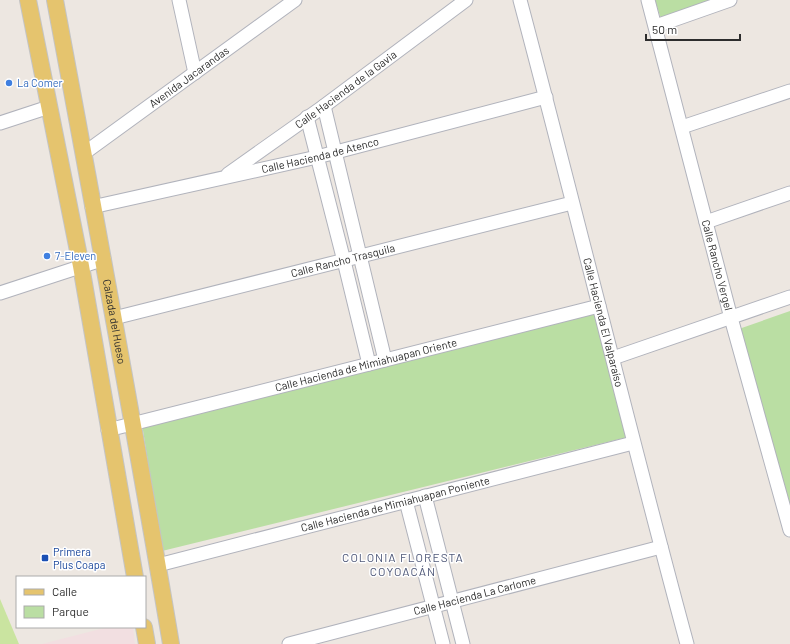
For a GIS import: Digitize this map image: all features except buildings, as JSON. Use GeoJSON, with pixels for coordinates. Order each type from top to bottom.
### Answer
{"type":"FeatureCollection","features":[{"type":"Feature","properties":{"kind":"main road"},"geometry":{"type":"LineString","coordinates":[[28,0],[81,266],[108,430],[135,576]]}},
{"type":"Feature","properties":{"kind":"main road","name":"Calzada del Hueso"},"geometry":{"type":"LineString","coordinates":[[55,0],[92,207],[104,259],[171,644]]}},
{"type":"Feature","properties":{"kind":"main road"},"geometry":{"type":"LineString","coordinates":[[144,628],[147,644]]}},
{"type":"Feature","properties":{"kind":"street"},"geometry":{"type":"LineString","coordinates":[[179,0],[195,73]]}},
{"type":"Feature","properties":{"kind":"street","name":"Avenida Jacarandas"},"geometry":{"type":"LineString","coordinates":[[83,154],[294,0]]}},
{"type":"Feature","properties":{"kind":"street","name":"Calle Hacienda de la Gavia"},"geometry":{"type":"LineString","coordinates":[[224,178],[324,106],[466,0]]}},
{"type":"Feature","properties":{"kind":"street","name":"Calle Hacienda El Valparaíso"},"geometry":{"type":"LineString","coordinates":[[520,0],[613,358],[633,443],[687,644]]}},
{"type":"Feature","properties":{"kind":"street","name":"Calle Rancho Vergel"},"geometry":{"type":"LineString","coordinates":[[648,0],[731,318],[789,524]]}},
{"type":"Feature","properties":{"kind":"street"},"geometry":{"type":"LineString","coordinates":[[656,26],[730,0]]}},
{"type":"Feature","properties":{"kind":"street"},"geometry":{"type":"LineString","coordinates":[[682,127],[790,91]]}},
{"type":"Feature","properties":{"kind":"street","name":"Calle Hacienda de Atenco"},"geometry":{"type":"LineString","coordinates":[[92,207],[317,157],[546,97]]}},
{"type":"Feature","properties":{"kind":"street"},"geometry":{"type":"LineString","coordinates":[[324,106],[386,360]]}},
{"type":"Feature","properties":{"kind":"street"},"geometry":{"type":"LineString","coordinates":[[0,124],[49,107]]}},
{"type":"Feature","properties":{"kind":"street"},"geometry":{"type":"LineString","coordinates":[[307,117],[369,364]]}},
{"type":"Feature","properties":{"kind":"street"},"geometry":{"type":"LineString","coordinates":[[706,222],[790,193]]}},
{"type":"Feature","properties":{"kind":"street","name":"Calle Rancho Trasquila"},"geometry":{"type":"LineString","coordinates":[[114,318],[572,203]]}},
{"type":"Feature","properties":{"kind":"street"},"geometry":{"type":"LineString","coordinates":[[0,294],[104,259]]}},
{"type":"Feature","properties":{"kind":"street"},"geometry":{"type":"LineString","coordinates":[[613,358],[790,297]]}},
{"type":"Feature","properties":{"kind":"street","name":"Calle Hacienda de Mimiahuapan Oriente"},"geometry":{"type":"LineString","coordinates":[[108,430],[599,306]]}},
{"type":"Feature","properties":{"kind":"street","name":"Calle Hacienda de Mimiahuapan Poniente"},"geometry":{"type":"LineString","coordinates":[[158,565],[633,443]]}},
{"type":"Feature","properties":{"kind":"street"},"geometry":{"type":"LineString","coordinates":[[425,496],[463,644]]}},
{"type":"Feature","properties":{"kind":"street"},"geometry":{"type":"LineString","coordinates":[[406,501],[443,644]]}},
{"type":"Feature","properties":{"kind":"street","name":"Calle Hacienda La Carlome"},"geometry":{"type":"LineString","coordinates":[[289,644],[661,547]]}},
{"type":"Feature","properties":{"kind":"shaded area"},"geometry":{"type":"Polygon","coordinates":[[[104,628],[133,628],[135,644],[42,644],[104,628]]]}},
{"type":"Feature","properties":{"kind":"green space"},"geometry":{"type":"Polygon","coordinates":[[[655,0],[723,0],[662,22],[655,0]]]}},
{"type":"Feature","properties":{"kind":"green space"},"geometry":{"type":"Polygon","coordinates":[[[790,311],[790,509],[736,330],[790,311]]]}},
{"type":"Feature","properties":{"kind":"green space"},"geometry":{"type":"Polygon","coordinates":[[[595,313],[628,437],[162,551],[142,424],[595,313]]]}},
{"type":"Feature","properties":{"kind":"green space"},"geometry":{"type":"Polygon","coordinates":[[[0,599],[19,644],[0,644],[0,599]]]}},
{"type":"Feature","properties":{"kind":"place","name":"La Comer"},"geometry":{"type":"Point","coordinates":[9,83]}},
{"type":"Feature","properties":{"kind":"place","name":"7-Eleven"},"geometry":{"type":"Point","coordinates":[47,256]}},
{"type":"Feature","properties":{"kind":"place","name":"Primera Plus Coapa"},"geometry":{"type":"Point","coordinates":[45,558]}},
{"type":"Feature","properties":{"kind":"district","name":"COLONIA FLORESTA COYOACÁN"},"geometry":{"type":"Point","coordinates":[403,565]}}]}
